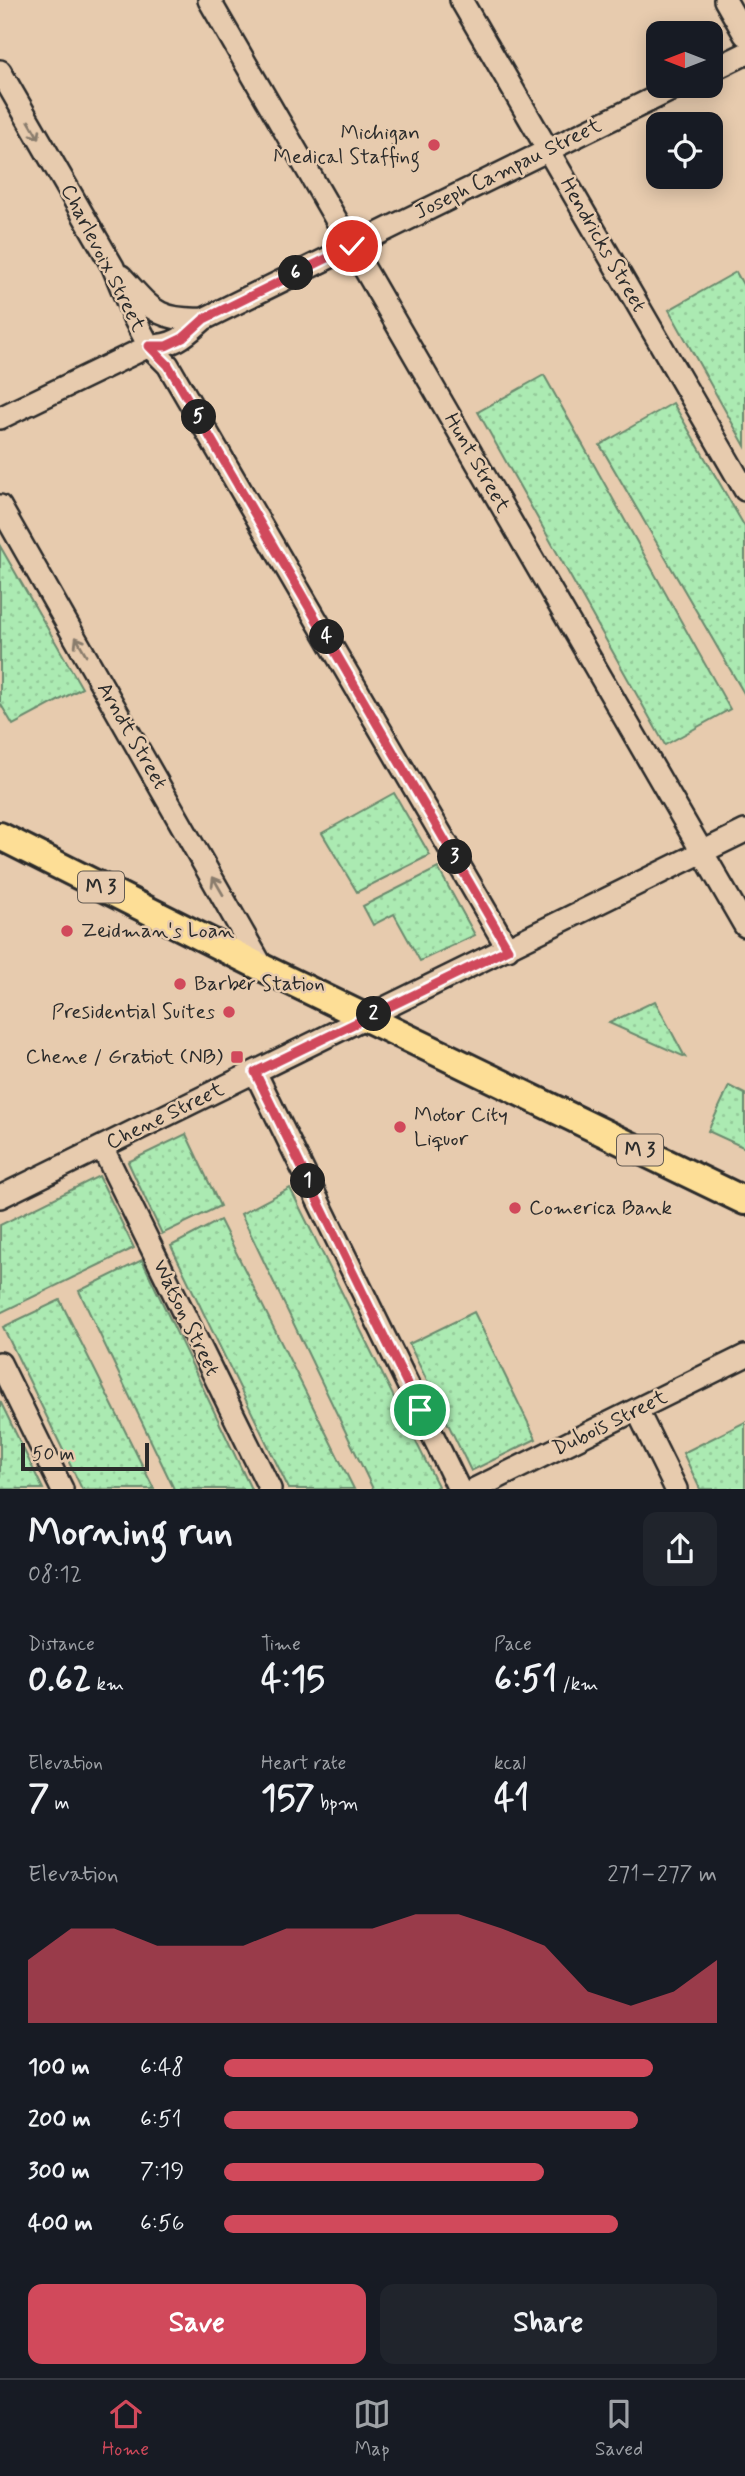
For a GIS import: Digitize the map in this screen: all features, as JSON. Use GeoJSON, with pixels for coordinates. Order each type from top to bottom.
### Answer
{"type":"FeatureCollection","features":[{"type":"Feature","properties":{"kind":"main road","name":"M 3"},"geometry":{"type":"LineString","coordinates":[[0,836],[263,968],[745,1201]]}},
{"type":"Feature","properties":{"kind":"street","name":"Hunt Street"},"geometry":{"type":"LineString","coordinates":[[209,0],[745,926]]}},
{"type":"Feature","properties":{"kind":"street","name":"Hendricks Street"},"geometry":{"type":"LineString","coordinates":[[461,0],[745,490]]}},
{"type":"Feature","properties":{"kind":"street"},"geometry":{"type":"LineString","coordinates":[[725,0],[745,35]]}},
{"type":"Feature","properties":{"kind":"street"},"geometry":{"type":"LineString","coordinates":[[723,65],[745,54]]}},
{"type":"Feature","properties":{"kind":"street","name":"Charlevoix Street"},"geometry":{"type":"LineString","coordinates":[[0,71],[113,267],[149,346],[168,365],[508,949]]}},
{"type":"Feature","properties":{"kind":"street","name":"Joseph Campau Street"},"geometry":{"type":"LineString","coordinates":[[0,418],[149,346],[166,346],[183,338],[204,319],[655,98]]}},
{"type":"Feature","properties":{"kind":"street"},"geometry":{"type":"LineString","coordinates":[[113,267],[150,308],[160,314],[178,320],[204,319]]}},
{"type":"Feature","properties":{"kind":"street","name":"Arndt Street"},"geometry":{"type":"LineString","coordinates":[[0,506],[263,968]]}},
{"type":"Feature","properties":{"kind":"street","name":"Chene Street"},"geometry":{"type":"LineString","coordinates":[[0,1197],[745,831]]}},
{"type":"Feature","properties":{"kind":"street"},"geometry":{"type":"LineString","coordinates":[[255,1072],[459,1489]]}},
{"type":"Feature","properties":{"kind":"street","name":"Watson Street"},"geometry":{"type":"LineString","coordinates":[[102,1147],[270,1489]]}},
{"type":"Feature","properties":{"kind":"street","name":"Dubois Street"},"geometry":{"type":"LineString","coordinates":[[475,1489],[745,1356]]}},
{"type":"Feature","properties":{"kind":"street"},"geometry":{"type":"LineString","coordinates":[[0,1363],[62,1489]]}},
{"type":"Feature","properties":{"kind":"street"},"geometry":{"type":"LineString","coordinates":[[637,1410],[676,1489]]}},
{"type":"Feature","properties":{"kind":"green space"},"geometry":{"type":"Polygon","coordinates":[[[736,272],[745,288],[745,446],[669,310],[736,272]]]}},
{"type":"Feature","properties":{"kind":"green space"},"geometry":{"type":"Polygon","coordinates":[[[544,375],[730,709],[665,745],[478,412],[544,375]]]}},
{"type":"Feature","properties":{"kind":"green space"},"geometry":{"type":"Polygon","coordinates":[[[673,403],[745,527],[745,695],[600,445],[673,403]]]}},
{"type":"Feature","properties":{"kind":"green space"},"geometry":{"type":"Polygon","coordinates":[[[0,546],[82,688],[13,725],[0,703],[0,546]]]}},
{"type":"Feature","properties":{"kind":"green space"},"geometry":{"type":"Polygon","coordinates":[[[394,793],[430,855],[357,892],[322,833],[394,793]]]}},
{"type":"Feature","properties":{"kind":"green space"},"geometry":{"type":"Polygon","coordinates":[[[438,868],[475,935],[420,961],[394,914],[373,925],[363,906],[438,868]]]}},
{"type":"Feature","properties":{"kind":"green space"},"geometry":{"type":"Polygon","coordinates":[[[655,1001],[685,1057],[609,1023],[655,1001]]]}},
{"type":"Feature","properties":{"kind":"green space"},"geometry":{"type":"Polygon","coordinates":[[[729,1086],[745,1094],[745,1148],[708,1131],[729,1086]]]}},
{"type":"Feature","properties":{"kind":"green space"},"geometry":{"type":"Polygon","coordinates":[[[186,1134],[220,1206],[162,1234],[128,1162],[186,1134]]]}},
{"type":"Feature","properties":{"kind":"green space"},"geometry":{"type":"Polygon","coordinates":[[[99,1176],[134,1248],[0,1313],[0,1225],[99,1176]]]}},
{"type":"Feature","properties":{"kind":"green space"},"geometry":{"type":"Polygon","coordinates":[[[290,1188],[438,1486],[433,1489],[373,1489],[241,1214],[290,1188]]]}},
{"type":"Feature","properties":{"kind":"green space"},"geometry":{"type":"Polygon","coordinates":[[[220,1220],[354,1489],[289,1489],[171,1246],[220,1220]]]}},
{"type":"Feature","properties":{"kind":"green space"},"geometry":{"type":"Polygon","coordinates":[[[142,1260],[251,1489],[174,1489],[79,1291],[142,1260]]]}},
{"type":"Feature","properties":{"kind":"green space"},"geometry":{"type":"Polygon","coordinates":[[[60,1300],[154,1489],[82,1489],[3,1327],[60,1300]]]}},
{"type":"Feature","properties":{"kind":"green space"},"geometry":{"type":"Polygon","coordinates":[[[474,1312],[536,1439],[471,1471],[409,1344],[474,1312]]]}},
{"type":"Feature","properties":{"kind":"green space"},"geometry":{"type":"Polygon","coordinates":[[[0,1401],[43,1489],[0,1489],[0,1401]]]}},
{"type":"Feature","properties":{"kind":"green space"},"geometry":{"type":"Polygon","coordinates":[[[745,1422],[745,1489],[700,1489],[683,1453],[745,1422]]]}},
{"type":"Feature","properties":{"kind":"place","name":"Michigan Medical Staffing"},"geometry":{"type":"Point","coordinates":[434,145]}},
{"type":"Feature","properties":{"kind":"place","name":"Zeidman's Loan"},"geometry":{"type":"Point","coordinates":[67,931]}},
{"type":"Feature","properties":{"kind":"place","name":"Barber Station"},"geometry":{"type":"Point","coordinates":[180,984]}},
{"type":"Feature","properties":{"kind":"place","name":"Presidential Suites"},"geometry":{"type":"Point","coordinates":[229,1012]}},
{"type":"Feature","properties":{"kind":"place","name":"Chene / Gratiot (NB)"},"geometry":{"type":"Point","coordinates":[237,1057]}},
{"type":"Feature","properties":{"kind":"place","name":"Motor City Liquor"},"geometry":{"type":"Point","coordinates":[400,1127]}},
{"type":"Feature","properties":{"kind":"place","name":"Comerica Bank"},"geometry":{"type":"Point","coordinates":[515,1208]}},
{"type":"Feature","properties":{"kind":"route"},"geometry":{"type":"LineString","coordinates":[[352,246],[204,319],[183,338],[166,346],[149,346],[168,365],[508,949],[255,1072],[420,1410]]}}]}
